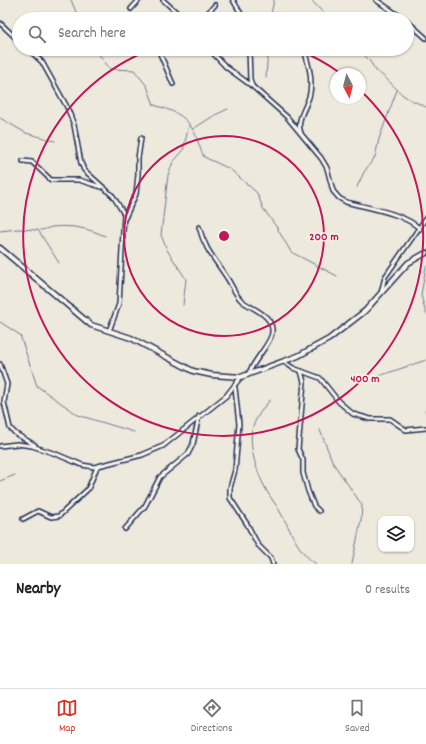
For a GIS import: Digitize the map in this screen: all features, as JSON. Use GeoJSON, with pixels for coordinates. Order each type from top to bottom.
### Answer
{"type":"FeatureCollection","features":[{"type":"Feature","properties":{"kind":"street"},"geometry":{"type":"LineString","coordinates":[[131,9],[139,0]]}},
{"type":"Feature","properties":{"kind":"street"},"geometry":{"type":"LineString","coordinates":[[163,0],[176,12]]}},
{"type":"Feature","properties":{"kind":"street"},"geometry":{"type":"LineString","coordinates":[[233,0],[240,12]]}},
{"type":"Feature","properties":{"kind":"street"},"geometry":{"type":"LineString","coordinates":[[376,0],[394,12]]}},
{"type":"Feature","properties":{"kind":"street"},"geometry":{"type":"LineString","coordinates":[[208,12],[215,5]]}},
{"type":"Feature","properties":{"kind":"street"},"geometry":{"type":"LineString","coordinates":[[0,23],[12,34]]}},
{"type":"Feature","properties":{"kind":"street"},"geometry":{"type":"LineString","coordinates":[[414,27],[426,38]]}},
{"type":"Feature","properties":{"kind":"street"},"geometry":{"type":"LineString","coordinates":[[36,56],[42,62],[56,85],[72,118],[81,163],[84,170],[117,202],[125,218]]}},
{"type":"Feature","properties":{"kind":"street"},"geometry":{"type":"LineString","coordinates":[[161,56],[173,84]]}},
{"type":"Feature","properties":{"kind":"street"},"geometry":{"type":"LineString","coordinates":[[216,56],[226,67],[252,86],[287,117],[321,158],[327,168],[333,191],[339,198],[346,202],[401,218],[416,224],[420,228]]}},
{"type":"Feature","properties":{"kind":"street"},"geometry":{"type":"LineString","coordinates":[[249,56],[250,79],[252,86]]}},
{"type":"Feature","properties":{"kind":"street"},"geometry":{"type":"LineString","coordinates":[[301,134],[299,122],[310,93],[311,75],[306,56]]}},
{"type":"Feature","properties":{"kind":"street"},"geometry":{"type":"LineString","coordinates":[[109,331],[119,304],[125,218],[136,194],[138,158],[141,138]]}},
{"type":"Feature","properties":{"kind":"street"},"geometry":{"type":"LineString","coordinates":[[23,161],[32,162],[51,180],[79,180],[103,187]]}},
{"type":"Feature","properties":{"kind":"street"},"geometry":{"type":"LineString","coordinates":[[381,294],[385,277],[426,218]]}},
{"type":"Feature","properties":{"kind":"street"},"geometry":{"type":"LineString","coordinates":[[199,228],[205,247],[238,297],[261,312],[269,321],[271,327],[270,339],[253,362],[248,375]]}},
{"type":"Feature","properties":{"kind":"street"},"geometry":{"type":"LineString","coordinates":[[0,248],[84,319],[100,329],[131,338],[199,373],[241,377],[284,362],[311,350],[329,339],[365,311],[408,263],[426,253]]}},
{"type":"Feature","properties":{"kind":"street"},"geometry":{"type":"LineString","coordinates":[[284,362],[301,371],[320,378],[339,402],[353,414],[370,419],[390,419],[406,430],[426,428]]}},
{"type":"Feature","properties":{"kind":"street"},"geometry":{"type":"LineString","coordinates":[[0,364],[7,384],[4,402],[10,428],[16,434],[38,448]]}},
{"type":"Feature","properties":{"kind":"street"},"geometry":{"type":"LineString","coordinates":[[301,371],[304,382],[298,449],[303,460],[303,473],[308,491],[314,506],[319,511]]}},
{"type":"Feature","properties":{"kind":"street"},"geometry":{"type":"LineString","coordinates":[[0,446],[18,444],[38,448],[82,465],[97,467],[142,455],[155,450],[199,416],[234,388],[241,377]]}},
{"type":"Feature","properties":{"kind":"street"},"geometry":{"type":"LineString","coordinates":[[234,388],[239,424],[235,470],[230,488],[230,498],[247,524],[258,545],[271,558],[273,564]]}},
{"type":"Feature","properties":{"kind":"street"},"geometry":{"type":"LineString","coordinates":[[125,529],[145,506],[160,477],[188,454],[193,444],[199,416]]}},
{"type":"Feature","properties":{"kind":"street"},"geometry":{"type":"LineString","coordinates":[[23,519],[38,511],[51,517],[59,516],[88,489],[97,467]]}},
{"type":"Feature","properties":{"kind":"waterway"},"geometry":{"type":"LineString","coordinates":[[71,0],[76,12]]}},
{"type":"Feature","properties":{"kind":"waterway"},"geometry":{"type":"LineString","coordinates":[[271,12],[274,0]]}},
{"type":"Feature","properties":{"kind":"waterway"},"geometry":{"type":"LineString","coordinates":[[311,0],[322,12]]}},
{"type":"Feature","properties":{"kind":"waterway"},"geometry":{"type":"LineString","coordinates":[[100,56],[110,69],[134,70],[147,86],[154,105],[176,113],[186,120],[195,133],[204,157],[230,169],[257,193],[263,208],[291,252],[337,276]]}},
{"type":"Feature","properties":{"kind":"waterway"},"geometry":{"type":"LineString","coordinates":[[266,78],[268,56]]}},
{"type":"Feature","properties":{"kind":"waterway"},"geometry":{"type":"LineString","coordinates":[[365,56],[377,72],[380,73],[403,95],[426,107]]}},
{"type":"Feature","properties":{"kind":"waterway"},"geometry":{"type":"LineString","coordinates":[[357,187],[364,172],[375,157],[379,139],[397,90]]}},
{"type":"Feature","properties":{"kind":"waterway"},"geometry":{"type":"LineString","coordinates":[[193,129],[215,115],[228,109]]}},
{"type":"Feature","properties":{"kind":"waterway"},"geometry":{"type":"LineString","coordinates":[[0,118],[26,133],[55,141]]}},
{"type":"Feature","properties":{"kind":"waterway"},"geometry":{"type":"LineString","coordinates":[[183,305],[186,279],[167,250],[161,235],[168,175],[173,162],[183,151],[189,125]]}},
{"type":"Feature","properties":{"kind":"waterway"},"geometry":{"type":"LineString","coordinates":[[40,230],[66,226],[86,229],[105,236]]}},
{"type":"Feature","properties":{"kind":"waterway"},"geometry":{"type":"LineString","coordinates":[[0,231],[17,229],[38,230],[59,263]]}},
{"type":"Feature","properties":{"kind":"waterway"},"geometry":{"type":"LineString","coordinates":[[426,266],[421,295],[426,314]]}},
{"type":"Feature","properties":{"kind":"waterway"},"geometry":{"type":"LineString","coordinates":[[0,322],[20,335],[37,386],[78,415],[134,432]]}},
{"type":"Feature","properties":{"kind":"waterway"},"geometry":{"type":"LineString","coordinates":[[376,377],[426,360]]}},
{"type":"Feature","properties":{"kind":"waterway"},"geometry":{"type":"LineString","coordinates":[[270,400],[260,412],[253,426],[251,443],[254,461],[264,486],[296,543],[300,549],[316,564]]}},
{"type":"Feature","properties":{"kind":"waterway"},"geometry":{"type":"LineString","coordinates":[[320,430],[333,463],[362,505],[361,520],[352,564]]}},
{"type":"Feature","properties":{"kind":"waterway"},"geometry":{"type":"LineString","coordinates":[[0,481],[15,475]]}}]}
